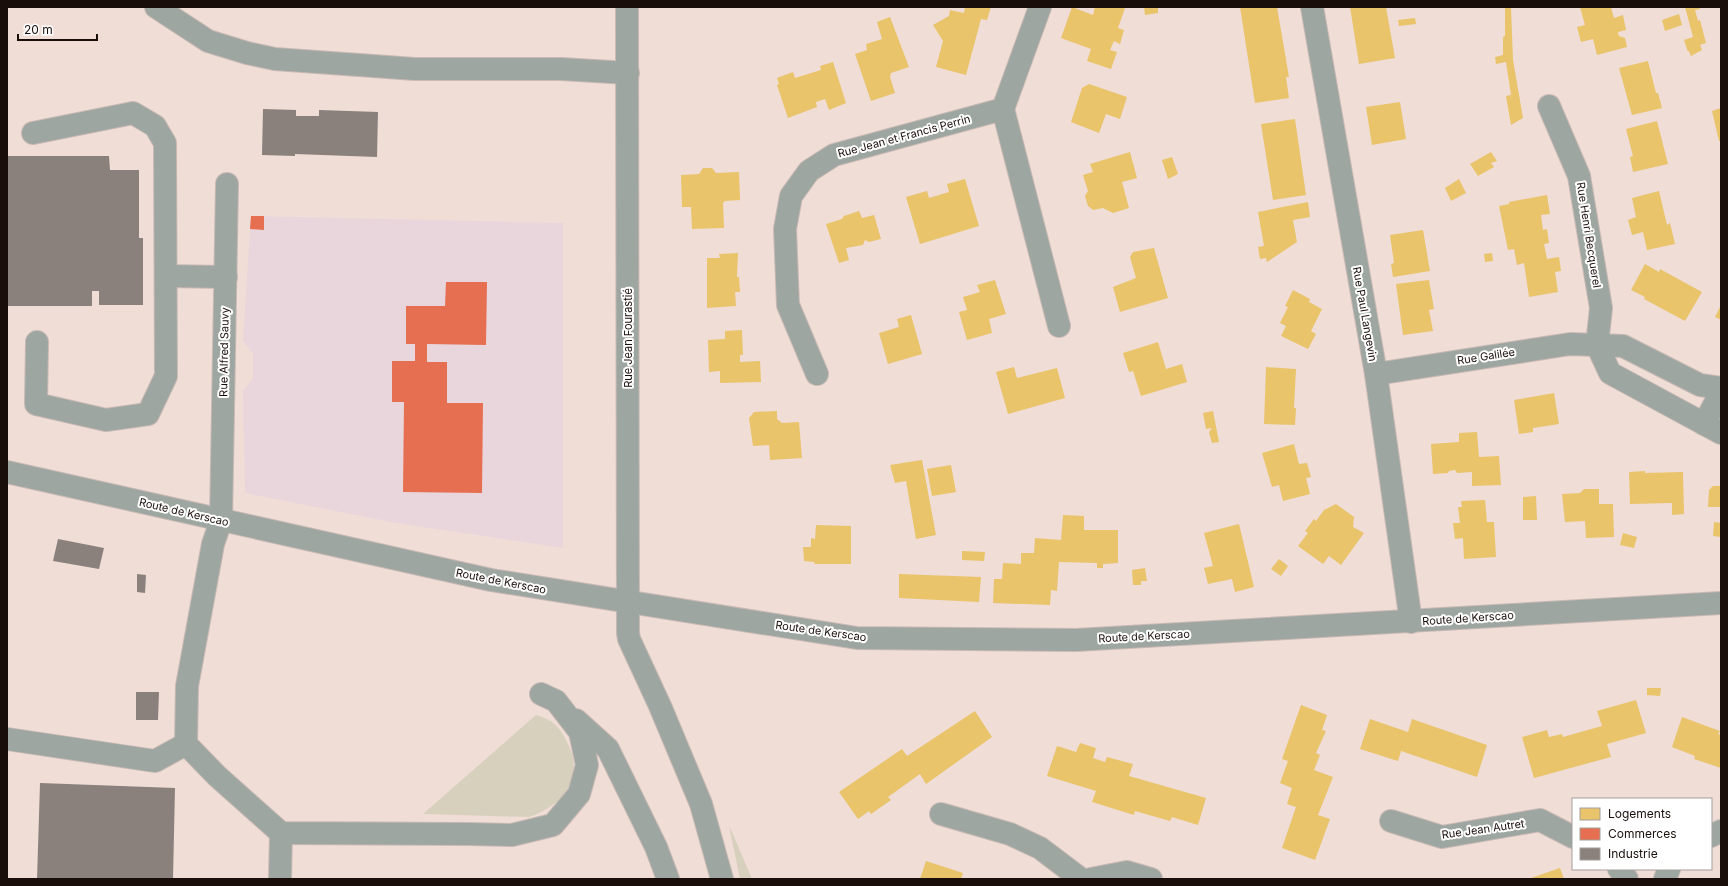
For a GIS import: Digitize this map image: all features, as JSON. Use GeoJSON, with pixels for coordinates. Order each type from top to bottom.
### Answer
{"type":"FeatureCollection","features":[{"type":"Feature","properties":{"kind":"street"},"geometry":{"type":"LineString","coordinates":[[156,7],[208,41],[247,53],[275,59],[415,69],[561,68],[628,73]]}},
{"type":"Feature","properties":{"kind":"street","name":"Rue Jean Fourastié"},"geometry":{"type":"LineString","coordinates":[[627,7],[629,587],[627,602],[629,640],[660,706],[701,804],[722,879]]}},
{"type":"Feature","properties":{"kind":"street"},"geometry":{"type":"LineString","coordinates":[[1040,7],[1003,109],[1059,326]]}},
{"type":"Feature","properties":{"kind":"street","name":"Rue Paul Langevin"},"geometry":{"type":"LineString","coordinates":[[1312,7],[1376,374],[1411,622]]}},
{"type":"Feature","properties":{"kind":"street","name":"Rue Henri Becquerel"},"geometry":{"type":"LineString","coordinates":[[1549,106],[1579,176],[1601,308],[1597,345]]}},
{"type":"Feature","properties":{"kind":"street","name":"Rue Jean et Francis Perrin"},"geometry":{"type":"LineString","coordinates":[[817,374],[788,305],[785,229],[791,196],[809,171],[834,155],[1003,109]]}},
{"type":"Feature","properties":{"kind":"street"},"geometry":{"type":"LineString","coordinates":[[33,133],[133,114],[155,126],[165,143],[166,376],[148,414],[106,420],[36,404],[37,342]]}},
{"type":"Feature","properties":{"kind":"street","name":"Rue Alfred Sauvy"},"geometry":{"type":"LineString","coordinates":[[186,744],[187,686],[213,544],[221,521],[227,184]]}},
{"type":"Feature","properties":{"kind":"street"},"geometry":{"type":"LineString","coordinates":[[166,276],[226,277]]}},
{"type":"Feature","properties":{"kind":"street","name":"Rue Galilée"},"geometry":{"type":"LineString","coordinates":[[1376,374],[1570,344],[1623,346],[1700,385],[1721,388]]}},
{"type":"Feature","properties":{"kind":"street"},"geometry":{"type":"LineString","coordinates":[[1597,345],[1610,373],[1713,428],[1721,392]]}},
{"type":"Feature","properties":{"kind":"street","name":"Route de Kerscao"},"geometry":{"type":"LineString","coordinates":[[7,472],[221,521],[491,580],[857,638],[1076,640],[1411,622],[1462,617],[1681,607],[1721,603]]}},
{"type":"Feature","properties":{"kind":"street"},"geometry":{"type":"LineString","coordinates":[[7,739],[155,761],[186,744],[217,776],[280,833],[335,832],[367,834],[512,835],[553,824],[579,794],[587,765],[580,732],[549,698],[608,749],[656,847],[668,879]]}},
{"type":"Feature","properties":{"kind":"street"},"geometry":{"type":"LineString","coordinates":[[941,814],[1010,834],[1028,842],[1040,848],[1081,879]]}},
{"type":"Feature","properties":{"kind":"street","name":"Rue Jean Autret"},"geometry":{"type":"LineString","coordinates":[[1391,821],[1442,837],[1540,820],[1572,836]]}},
{"type":"Feature","properties":{"kind":"street"},"geometry":{"type":"LineString","coordinates":[[1712,836],[1721,831]]}},
{"type":"Feature","properties":{"kind":"street"},"geometry":{"type":"LineString","coordinates":[[280,833],[280,879]]}},
{"type":"Feature","properties":{"kind":"street"},"geometry":{"type":"LineString","coordinates":[[1621,870],[1628,879]]}},
{"type":"Feature","properties":{"kind":"street"},"geometry":{"type":"LineString","coordinates":[[1091,879],[1127,872],[1151,879]]}},
{"type":"Feature","properties":{"kind":"shaded area"},"geometry":{"type":"Polygon","coordinates":[[[251,216],[563,223],[563,548],[396,523],[245,493],[243,391],[253,378],[253,354],[243,341],[251,216]]]}},
{"type":"Feature","properties":{"kind":"shaded area"},"geometry":{"type":"Polygon","coordinates":[[[536,715],[549,720],[557,727],[566,740],[572,755],[574,767],[568,788],[552,805],[529,817],[423,814],[536,715]]]}},
{"type":"Feature","properties":{"kind":"shaded area"},"geometry":{"type":"Polygon","coordinates":[[[729,825],[752,879],[740,879],[729,825]]]}},
{"type":"Feature","properties":{"kind":"building: Logements"},"geometry":{"type":"Polygon","coordinates":[[[965,7],[991,7],[987,20],[981,19],[966,75],[936,67],[943,41],[933,25],[949,16],[950,10],[964,13],[965,7]]]}},
{"type":"Feature","properties":{"kind":"building: Logements"},"geometry":{"type":"Polygon","coordinates":[[[1072,7],[1093,15],[1095,7],[1125,8],[1118,28],[1124,30],[1120,44],[1114,41],[1110,50],[1117,52],[1111,69],[1087,61],[1091,49],[1061,38],[1072,7]]]}},
{"type":"Feature","properties":{"kind":"building: Logements"},"geometry":{"type":"Polygon","coordinates":[[[1144,7],[1158,7],[1158,13],[1145,15],[1144,7]]]}},
{"type":"Feature","properties":{"kind":"building: Logements"},"geometry":{"type":"Polygon","coordinates":[[[1240,7],[1277,7],[1289,77],[1286,77],[1289,98],[1255,103],[1240,7]]]}},
{"type":"Feature","properties":{"kind":"building: Logements"},"geometry":{"type":"Polygon","coordinates":[[[1350,7],[1386,7],[1395,58],[1359,64],[1350,7]]]}},
{"type":"Feature","properties":{"kind":"building: Logements"},"geometry":{"type":"Polygon","coordinates":[[[1505,7],[1511,7],[1513,60],[1523,118],[1511,125],[1506,96],[1511,95],[1506,62],[1496,64],[1495,57],[1503,55],[1503,37],[1505,36],[1505,7]]]}},
{"type":"Feature","properties":{"kind":"building: Logements"},"geometry":{"type":"Polygon","coordinates":[[[1580,7],[1611,7],[1614,18],[1623,15],[1626,30],[1618,32],[1619,36],[1625,38],[1627,47],[1597,55],[1593,39],[1581,42],[1577,27],[1585,25],[1580,7]]]}},
{"type":"Feature","properties":{"kind":"building: Logements"},"geometry":{"type":"Polygon","coordinates":[[[1685,7],[1700,7],[1700,9],[1695,10],[1698,21],[1700,20],[1706,43],[1700,45],[1702,50],[1691,56],[1684,40],[1693,37],[1685,7]]]}},
{"type":"Feature","properties":{"kind":"building: Logements"},"geometry":{"type":"Polygon","coordinates":[[[1679,14],[1682,25],[1665,31],[1662,20],[1679,14]]]}},
{"type":"Feature","properties":{"kind":"building: Logements"},"geometry":{"type":"Polygon","coordinates":[[[890,17],[909,67],[891,73],[890,77],[895,93],[871,101],[855,54],[867,50],[866,44],[882,39],[877,22],[890,17]]]}},
{"type":"Feature","properties":{"kind":"building: Logements"},"geometry":{"type":"Polygon","coordinates":[[[1415,18],[1416,24],[1399,26],[1398,20],[1415,18]]]}},
{"type":"Feature","properties":{"kind":"building: Logements"},"geometry":{"type":"Polygon","coordinates":[[[1648,61],[1656,93],[1658,93],[1662,108],[1632,115],[1619,68],[1648,61]]]}},
{"type":"Feature","properties":{"kind":"building: Logements"},"geometry":{"type":"Polygon","coordinates":[[[833,62],[846,103],[829,110],[825,99],[816,102],[817,107],[788,118],[777,85],[779,84],[777,78],[793,72],[795,78],[821,70],[820,66],[833,62]]]}},
{"type":"Feature","properties":{"kind":"building: Logements"},"geometry":{"type":"Polygon","coordinates":[[[1089,84],[1127,97],[1120,119],[1106,114],[1099,133],[1071,122],[1082,88],[1089,84]]]}},
{"type":"Feature","properties":{"kind":"building: Logements"},"geometry":{"type":"Polygon","coordinates":[[[1400,102],[1406,139],[1372,145],[1366,107],[1400,102]]]}},
{"type":"Feature","properties":{"kind":"building: Logements"},"geometry":{"type":"Polygon","coordinates":[[[1721,108],[1721,141],[1719,141],[1712,111],[1721,108]]]}},
{"type":"Feature","properties":{"kind":"building: Logements"},"geometry":{"type":"Polygon","coordinates":[[[1295,119],[1306,195],[1273,200],[1261,124],[1295,119]]]}},
{"type":"Feature","properties":{"kind":"building: Logements"},"geometry":{"type":"Polygon","coordinates":[[[1657,121],[1668,164],[1633,172],[1630,157],[1633,156],[1626,129],[1657,121]]]}},
{"type":"Feature","properties":{"kind":"building: Logements"},"geometry":{"type":"Polygon","coordinates":[[[1130,152],[1137,178],[1122,182],[1129,208],[1113,213],[1103,208],[1093,210],[1088,206],[1085,196],[1088,191],[1083,175],[1093,172],[1090,164],[1130,152]]]}},
{"type":"Feature","properties":{"kind":"building: Logements"},"geometry":{"type":"Polygon","coordinates":[[[1491,152],[1497,161],[1491,163],[1494,167],[1478,176],[1470,164],[1491,152]]]}},
{"type":"Feature","properties":{"kind":"building: Logements"},"geometry":{"type":"Polygon","coordinates":[[[1172,157],[1178,174],[1168,179],[1162,160],[1172,157]]]}},
{"type":"Feature","properties":{"kind":"building: Logements"},"geometry":{"type":"Polygon","coordinates":[[[703,168],[712,168],[716,173],[739,172],[740,200],[725,201],[723,203],[724,228],[692,229],[691,207],[682,207],[681,175],[699,174],[703,168]]]}},
{"type":"Feature","properties":{"kind":"building: Logements"},"geometry":{"type":"Polygon","coordinates":[[[965,179],[979,226],[920,244],[906,197],[927,191],[929,198],[949,192],[947,184],[965,179]]]}},
{"type":"Feature","properties":{"kind":"building: Logements"},"geometry":{"type":"Polygon","coordinates":[[[1459,179],[1466,193],[1451,201],[1445,188],[1459,179]]]}},
{"type":"Feature","properties":{"kind":"building: Logements"},"geometry":{"type":"Polygon","coordinates":[[[1659,191],[1667,225],[1670,223],[1675,244],[1647,250],[1643,232],[1632,235],[1628,220],[1636,217],[1632,198],[1659,191]]]}},
{"type":"Feature","properties":{"kind":"building: Logements"},"geometry":{"type":"Polygon","coordinates":[[[1547,195],[1550,214],[1541,215],[1543,230],[1547,229],[1549,243],[1544,244],[1547,259],[1559,257],[1561,271],[1555,272],[1558,292],[1529,297],[1524,263],[1517,265],[1514,249],[1508,250],[1499,206],[1509,204],[1509,202],[1547,195]]]}},
{"type":"Feature","properties":{"kind":"building: Logements"},"geometry":{"type":"Polygon","coordinates":[[[1308,202],[1310,217],[1293,220],[1297,242],[1267,262],[1266,258],[1260,259],[1258,247],[1264,246],[1258,212],[1308,202]]]}},
{"type":"Feature","properties":{"kind":"building: Logements"},"geometry":{"type":"Polygon","coordinates":[[[859,211],[862,218],[874,215],[881,239],[869,242],[865,240],[863,245],[846,248],[849,260],[839,263],[826,224],[842,219],[844,216],[859,211]]]}},
{"type":"Feature","properties":{"kind":"building: Logements"},"geometry":{"type":"Polygon","coordinates":[[[1423,230],[1430,271],[1393,277],[1391,264],[1394,263],[1390,235],[1423,230]]]}},
{"type":"Feature","properties":{"kind":"building: Logements"},"geometry":{"type":"Polygon","coordinates":[[[1154,248],[1168,298],[1120,312],[1113,287],[1136,278],[1130,257],[1133,252],[1154,248]]]}},
{"type":"Feature","properties":{"kind":"building: Logements"},"geometry":{"type":"Polygon","coordinates":[[[738,253],[737,277],[739,277],[740,292],[735,292],[736,306],[707,308],[707,258],[720,258],[719,254],[738,253]]]}},
{"type":"Feature","properties":{"kind":"building: Logements"},"geometry":{"type":"Polygon","coordinates":[[[1492,253],[1493,261],[1485,262],[1484,254],[1492,253]]]}},
{"type":"Feature","properties":{"kind":"building: Logements"},"geometry":{"type":"Polygon","coordinates":[[[1645,264],[1659,272],[1660,269],[1702,292],[1685,321],[1644,299],[1645,297],[1631,290],[1645,264]]]}},
{"type":"Feature","properties":{"kind":"building: Logements"},"geometry":{"type":"Polygon","coordinates":[[[995,280],[1006,314],[989,319],[992,333],[967,340],[959,312],[967,310],[963,297],[980,292],[977,285],[995,280]]]}},
{"type":"Feature","properties":{"kind":"building: Logements"},"geometry":{"type":"Polygon","coordinates":[[[1429,280],[1434,309],[1429,310],[1433,331],[1403,335],[1396,284],[1429,280]]]}},
{"type":"Feature","properties":{"kind":"building: Logements"},"geometry":{"type":"Polygon","coordinates":[[[1293,290],[1310,299],[1309,302],[1322,309],[1311,331],[1316,334],[1308,349],[1281,336],[1286,326],[1280,323],[1288,307],[1285,306],[1293,290]]]}},
{"type":"Feature","properties":{"kind":"building: Logements"},"geometry":{"type":"Polygon","coordinates":[[[1721,305],[1721,320],[1715,317],[1721,305]]]}},
{"type":"Feature","properties":{"kind":"building: Logements"},"geometry":{"type":"Polygon","coordinates":[[[911,315],[922,354],[888,364],[879,333],[899,327],[897,319],[911,315]]]}},
{"type":"Feature","properties":{"kind":"building: Logements"},"geometry":{"type":"Polygon","coordinates":[[[742,330],[743,355],[740,355],[740,362],[760,361],[761,382],[720,383],[720,371],[709,372],[708,340],[725,339],[725,331],[742,330]]]}},
{"type":"Feature","properties":{"kind":"building: Logements"},"geometry":{"type":"Polygon","coordinates":[[[1158,342],[1166,369],[1182,364],[1187,382],[1141,396],[1133,371],[1129,372],[1123,353],[1158,342]]]}},
{"type":"Feature","properties":{"kind":"building: Logements"},"geometry":{"type":"Polygon","coordinates":[[[1014,367],[1017,378],[1057,368],[1065,398],[1008,414],[996,372],[1014,367]]]}},
{"type":"Feature","properties":{"kind":"building: Logements"},"geometry":{"type":"Polygon","coordinates":[[[1266,367],[1296,369],[1294,408],[1296,408],[1295,425],[1264,424],[1266,367]]]}},
{"type":"Feature","properties":{"kind":"building: Logements"},"geometry":{"type":"Polygon","coordinates":[[[1554,393],[1559,424],[1533,428],[1533,432],[1519,434],[1514,400],[1554,393]]]}},
{"type":"Feature","properties":{"kind":"building: Logements"},"geometry":{"type":"Polygon","coordinates":[[[777,411],[777,419],[782,423],[799,422],[802,458],[770,460],[769,445],[753,446],[749,418],[754,412],[777,411]]]}},
{"type":"Feature","properties":{"kind":"building: Logements"},"geometry":{"type":"Polygon","coordinates":[[[1213,411],[1219,442],[1212,443],[1209,432],[1212,428],[1206,429],[1203,413],[1213,411]]]}},
{"type":"Feature","properties":{"kind":"building: Logements"},"geometry":{"type":"Polygon","coordinates":[[[1477,432],[1479,457],[1499,456],[1501,485],[1472,486],[1472,472],[1457,473],[1455,470],[1449,471],[1448,473],[1433,474],[1431,444],[1459,442],[1459,433],[1477,432]]]}},
{"type":"Feature","properties":{"kind":"building: Logements"},"geometry":{"type":"Polygon","coordinates":[[[1294,444],[1299,464],[1307,463],[1311,477],[1306,478],[1310,494],[1283,501],[1279,485],[1272,487],[1262,453],[1294,444]]]}},
{"type":"Feature","properties":{"kind":"building: Logements"},"geometry":{"type":"Polygon","coordinates":[[[922,460],[936,535],[916,539],[906,481],[895,483],[890,465],[922,460]]]}},
{"type":"Feature","properties":{"kind":"building: Logements"},"geometry":{"type":"Polygon","coordinates":[[[951,465],[956,492],[932,496],[927,469],[951,465]]]}},
{"type":"Feature","properties":{"kind":"building: Logements"},"geometry":{"type":"Polygon","coordinates":[[[1645,471],[1645,473],[1683,472],[1684,514],[1672,515],[1672,503],[1630,504],[1629,472],[1645,471]]]}},
{"type":"Feature","properties":{"kind":"building: Logements"},"geometry":{"type":"Polygon","coordinates":[[[1713,486],[1721,486],[1721,507],[1708,507],[1709,490],[1713,486]]]}},
{"type":"Feature","properties":{"kind":"building: Logements"},"geometry":{"type":"Polygon","coordinates":[[[1584,489],[1599,489],[1599,504],[1613,504],[1614,537],[1586,538],[1585,521],[1565,522],[1562,494],[1580,493],[1584,489]]]}},
{"type":"Feature","properties":{"kind":"building: Logements"},"geometry":{"type":"Polygon","coordinates":[[[1536,496],[1537,520],[1523,520],[1523,497],[1536,496]]]}},
{"type":"Feature","properties":{"kind":"building: Logements"},"geometry":{"type":"Polygon","coordinates":[[[1485,500],[1487,522],[1494,522],[1496,557],[1464,559],[1463,538],[1455,539],[1453,523],[1460,523],[1458,507],[1462,507],[1461,501],[1485,500]]]}},
{"type":"Feature","properties":{"kind":"building: Logements"},"geometry":{"type":"Polygon","coordinates":[[[1336,504],[1354,517],[1353,527],[1364,533],[1341,565],[1329,556],[1323,564],[1298,546],[1308,533],[1305,531],[1314,519],[1316,521],[1324,510],[1336,504]]]}},
{"type":"Feature","properties":{"kind":"building: Logements"},"geometry":{"type":"Polygon","coordinates":[[[1063,515],[1084,516],[1084,530],[1118,530],[1118,563],[1103,564],[1103,568],[1097,568],[1097,563],[1059,562],[1057,591],[1051,590],[1050,605],[993,603],[994,579],[1002,579],[1003,563],[1021,564],[1021,553],[1034,553],[1035,538],[1061,540],[1063,515]]]}},
{"type":"Feature","properties":{"kind":"building: Logements"},"geometry":{"type":"Polygon","coordinates":[[[1714,522],[1721,523],[1721,537],[1713,536],[1714,522]]]}},
{"type":"Feature","properties":{"kind":"building: Logements"},"geometry":{"type":"Polygon","coordinates":[[[1239,524],[1254,587],[1235,592],[1232,579],[1208,584],[1204,568],[1213,566],[1204,533],[1239,524]]]}},
{"type":"Feature","properties":{"kind":"building: Logements"},"geometry":{"type":"Polygon","coordinates":[[[816,525],[851,526],[851,564],[814,564],[815,562],[804,561],[803,547],[811,547],[811,538],[815,539],[816,525]]]}},
{"type":"Feature","properties":{"kind":"building: Logements"},"geometry":{"type":"Polygon","coordinates":[[[1623,533],[1637,537],[1634,548],[1620,545],[1623,533]]]}},
{"type":"Feature","properties":{"kind":"building: Logements"},"geometry":{"type":"Polygon","coordinates":[[[962,551],[985,552],[984,561],[962,560],[962,551]]]}},
{"type":"Feature","properties":{"kind":"building: Logements"},"geometry":{"type":"Polygon","coordinates":[[[1279,559],[1288,566],[1281,576],[1271,569],[1279,559]]]}},
{"type":"Feature","properties":{"kind":"building: Logements"},"geometry":{"type":"Polygon","coordinates":[[[1145,568],[1147,581],[1141,581],[1141,585],[1133,585],[1132,570],[1145,568]]]}},
{"type":"Feature","properties":{"kind":"building: Logements"},"geometry":{"type":"Polygon","coordinates":[[[899,574],[981,577],[979,602],[899,598],[899,574]]]}},
{"type":"Feature","properties":{"kind":"building: Logements"},"geometry":{"type":"Polygon","coordinates":[[[1647,688],[1661,688],[1660,696],[1647,695],[1647,688]]]}},
{"type":"Feature","properties":{"kind":"building: Logements"},"geometry":{"type":"Polygon","coordinates":[[[1636,700],[1646,733],[1607,744],[1611,757],[1534,778],[1522,737],[1547,730],[1549,737],[1562,734],[1563,737],[1602,726],[1597,711],[1636,700]]]}},
{"type":"Feature","properties":{"kind":"building: Logements"},"geometry":{"type":"Polygon","coordinates":[[[1301,705],[1327,715],[1322,730],[1326,731],[1316,753],[1320,755],[1314,770],[1333,777],[1318,815],[1330,819],[1315,860],[1282,848],[1296,807],[1287,804],[1292,788],[1280,783],[1288,761],[1282,759],[1301,705]]]}},
{"type":"Feature","properties":{"kind":"building: Logements"},"geometry":{"type":"Polygon","coordinates":[[[975,711],[992,737],[926,784],[920,774],[888,797],[891,800],[871,814],[869,811],[858,819],[839,792],[902,749],[907,756],[975,711]]]}},
{"type":"Feature","properties":{"kind":"building: Logements"},"geometry":{"type":"Polygon","coordinates":[[[1682,717],[1720,731],[1718,734],[1721,735],[1721,768],[1694,759],[1695,756],[1672,747],[1682,717]]]}},
{"type":"Feature","properties":{"kind":"building: Logements"},"geometry":{"type":"Polygon","coordinates":[[[1370,719],[1408,732],[1412,719],[1487,745],[1477,777],[1401,751],[1398,761],[1360,749],[1370,719]]]}},
{"type":"Feature","properties":{"kind":"building: Logements"},"geometry":{"type":"Polygon","coordinates":[[[1080,743],[1096,748],[1093,758],[1105,762],[1107,757],[1133,764],[1129,776],[1206,798],[1198,825],[1172,817],[1170,821],[1135,811],[1134,815],[1092,802],[1096,791],[1047,776],[1057,746],[1076,752],[1080,743]]]}},
{"type":"Feature","properties":{"kind":"building: Logements"},"geometry":{"type":"Polygon","coordinates":[[[926,861],[963,873],[961,879],[920,879],[926,861]]]}},
{"type":"Feature","properties":{"kind":"building: Logements"},"geometry":{"type":"Polygon","coordinates":[[[1560,868],[1564,879],[1528,879],[1560,868]]]}},
{"type":"Feature","properties":{"kind":"building: Commerces"},"geometry":{"type":"Polygon","coordinates":[[[251,216],[264,216],[264,230],[250,229],[251,216]]]}},
{"type":"Feature","properties":{"kind":"building: Commerces"},"geometry":{"type":"Polygon","coordinates":[[[446,282],[487,282],[486,345],[427,344],[427,362],[447,362],[447,403],[483,403],[482,493],[403,492],[404,402],[392,402],[392,361],[415,361],[415,344],[406,344],[406,306],[445,306],[446,282]]]}},
{"type":"Feature","properties":{"kind":"building: Industrie"},"geometry":{"type":"Polygon","coordinates":[[[263,109],[296,110],[296,116],[319,116],[319,110],[378,112],[377,157],[295,154],[295,156],[262,155],[263,109]]]}},
{"type":"Feature","properties":{"kind":"building: Industrie"},"geometry":{"type":"Polygon","coordinates":[[[7,156],[109,156],[110,170],[139,170],[139,238],[143,238],[143,305],[99,305],[99,291],[92,291],[92,306],[7,306],[7,156]]]}},
{"type":"Feature","properties":{"kind":"building: Industrie"},"geometry":{"type":"Polygon","coordinates":[[[58,539],[104,548],[99,569],[53,561],[58,539]]]}},
{"type":"Feature","properties":{"kind":"building: Industrie"},"geometry":{"type":"Polygon","coordinates":[[[137,574],[146,575],[145,593],[137,592],[137,574]]]}},
{"type":"Feature","properties":{"kind":"building: Industrie"},"geometry":{"type":"Polygon","coordinates":[[[136,692],[159,692],[158,720],[136,720],[136,692]]]}},
{"type":"Feature","properties":{"kind":"building: Industrie"},"geometry":{"type":"Polygon","coordinates":[[[40,783],[175,788],[173,879],[37,879],[40,783]]]}}]}
